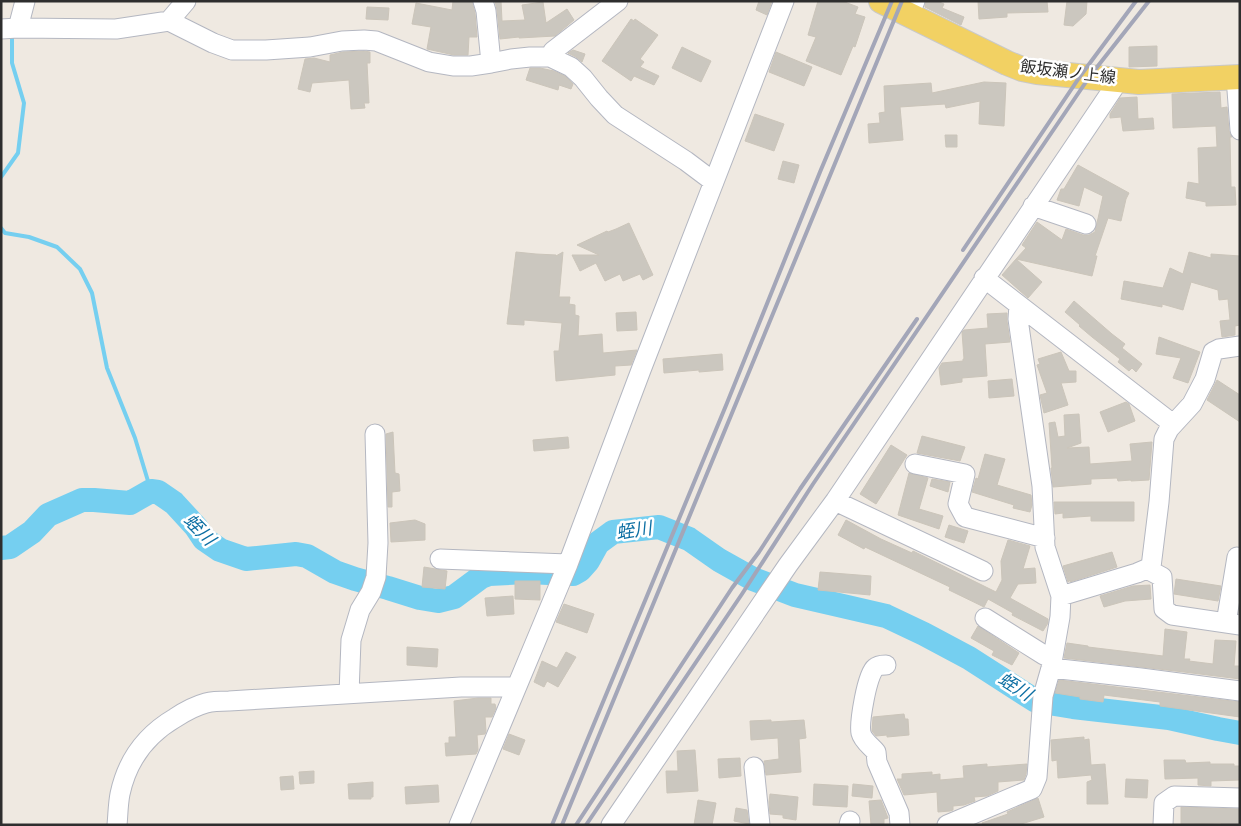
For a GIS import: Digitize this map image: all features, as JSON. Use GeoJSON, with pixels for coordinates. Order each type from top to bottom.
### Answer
{"type":"FeatureCollection","features":[{"type":"Feature","properties":{"kind":"main road","name":"飯坂瀬ノ上線"},"geometry":{"type":"LineString","coordinates":[[881,1],[912,8],[978,50],[1022,69],[1139,82],[1238,77]]}},
{"type":"Feature","properties":{"kind":"street"},"geometry":{"type":"LineString","coordinates":[[25,1],[9,29],[116,29],[169,20],[213,43],[232,50],[310,47],[364,40],[376,41],[429,62],[453,66],[491,64],[530,57],[550,57],[571,67],[615,115],[686,161],[714,182]]}},
{"type":"Feature","properties":{"kind":"street"},"geometry":{"type":"LineString","coordinates":[[169,20],[186,1]]}},
{"type":"Feature","properties":{"kind":"street"},"geometry":{"type":"LineString","coordinates":[[483,1],[486,11],[491,64]]}},
{"type":"Feature","properties":{"kind":"street"},"geometry":{"type":"LineString","coordinates":[[550,57],[553,51],[618,1]]}},
{"type":"Feature","properties":{"kind":"street"},"geometry":{"type":"LineString","coordinates":[[458,825],[564,573],[784,1]]}},
{"type":"Feature","properties":{"kind":"street"},"geometry":{"type":"LineString","coordinates":[[1238,77],[1240,130]]}},
{"type":"Feature","properties":{"kind":"street"},"geometry":{"type":"LineString","coordinates":[[611,825],[788,565],[835,501],[1119,80]]}},
{"type":"Feature","properties":{"kind":"street"},"geometry":{"type":"LineString","coordinates":[[1033,206],[1086,224]]}},
{"type":"Feature","properties":{"kind":"street"},"geometry":{"type":"LineString","coordinates":[[984,278],[1173,424]]}},
{"type":"Feature","properties":{"kind":"street"},"geometry":{"type":"LineString","coordinates":[[947,825],[1032,789],[1037,777],[1042,704],[1060,617],[1061,596],[1045,546],[1042,486],[1018,320],[1019,305]]}},
{"type":"Feature","properties":{"kind":"street"},"geometry":{"type":"LineString","coordinates":[[1061,596],[1151,567],[1164,440],[1169,429],[1192,404],[1205,379],[1213,352],[1219,349],[1240,346]]}},
{"type":"Feature","properties":{"kind":"street"},"geometry":{"type":"LineString","coordinates":[[349,694],[351,640],[360,610],[374,584],[378,543],[375,434]]}},
{"type":"Feature","properties":{"kind":"street"},"geometry":{"type":"LineString","coordinates":[[915,464],[965,474],[958,504],[965,518],[1044,538]]}},
{"type":"Feature","properties":{"kind":"street"},"geometry":{"type":"LineString","coordinates":[[835,501],[983,571]]}},
{"type":"Feature","properties":{"kind":"street"},"geometry":{"type":"LineString","coordinates":[[1147,569],[1162,577],[1164,609],[1172,615],[1233,624],[1237,557]]}},
{"type":"Feature","properties":{"kind":"street"},"geometry":{"type":"LineString","coordinates":[[440,559],[564,573]]}},
{"type":"Feature","properties":{"kind":"street"},"geometry":{"type":"LineString","coordinates":[[985,618],[1052,662],[1141,678],[1240,691]]}},
{"type":"Feature","properties":{"kind":"street"},"geometry":{"type":"LineString","coordinates":[[886,665],[879,665],[869,677],[861,718],[861,732],[864,740],[876,752],[877,762],[899,813],[900,825]]}},
{"type":"Feature","properties":{"kind":"street"},"geometry":{"type":"LineString","coordinates":[[117,825],[120,795],[126,774],[137,752],[150,736],[167,722],[206,703],[229,700],[461,687],[516,687]]}},
{"type":"Feature","properties":{"kind":"street"},"geometry":{"type":"LineString","coordinates":[[754,767],[760,825]]}},
{"type":"Feature","properties":{"kind":"street"},"geometry":{"type":"LineString","coordinates":[[1163,825],[1164,803],[1174,796],[1240,798]]}},
{"type":"Feature","properties":{"kind":"building"},"geometry":{"type":"Polygon","coordinates":[[[453,1],[472,1],[477,37],[469,37],[468,55],[454,55],[427,49],[431,27],[412,24],[416,3],[452,10],[453,1]]]}},
{"type":"Feature","properties":{"kind":"building"},"geometry":{"type":"Polygon","coordinates":[[[495,1],[501,1],[502,21],[525,20],[522,5],[543,2],[546,23],[567,9],[574,20],[555,36],[500,39],[495,1]]]}},
{"type":"Feature","properties":{"kind":"building"},"geometry":{"type":"Polygon","coordinates":[[[759,1],[772,1],[767,15],[756,10],[759,1]]]}},
{"type":"Feature","properties":{"kind":"building"},"geometry":{"type":"Polygon","coordinates":[[[818,1],[842,1],[858,7],[855,14],[865,17],[855,47],[853,46],[841,75],[806,61],[816,37],[808,35],[818,1]]]}},
{"type":"Feature","properties":{"kind":"building"},"geometry":{"type":"Polygon","coordinates":[[[926,1],[937,1],[944,4],[942,8],[964,17],[961,25],[925,7],[926,1]]]}},
{"type":"Feature","properties":{"kind":"building"},"geometry":{"type":"Polygon","coordinates":[[[978,1],[1047,1],[1048,12],[1007,13],[1007,17],[979,19],[978,1]]]}},
{"type":"Feature","properties":{"kind":"building"},"geometry":{"type":"Polygon","coordinates":[[[1067,1],[1087,1],[1086,14],[1073,26],[1064,25],[1067,1]]]}},
{"type":"Feature","properties":{"kind":"building"},"geometry":{"type":"Polygon","coordinates":[[[367,7],[389,8],[388,20],[366,19],[367,7]]]}},
{"type":"Feature","properties":{"kind":"building"},"geometry":{"type":"Polygon","coordinates":[[[631,19],[634,21],[635,19],[658,35],[640,59],[644,62],[640,67],[659,76],[654,85],[634,76],[631,81],[602,61],[631,19]]]}},
{"type":"Feature","properties":{"kind":"building"},"geometry":{"type":"Polygon","coordinates":[[[1157,46],[1157,66],[1129,67],[1129,47],[1157,46]]]}},
{"type":"Feature","properties":{"kind":"building"},"geometry":{"type":"Polygon","coordinates":[[[682,47],[711,61],[701,82],[672,68],[682,47]]]}},
{"type":"Feature","properties":{"kind":"building"},"geometry":{"type":"Polygon","coordinates":[[[573,50],[585,54],[582,62],[568,53],[573,50]]]}},
{"type":"Feature","properties":{"kind":"building"},"geometry":{"type":"Polygon","coordinates":[[[370,52],[370,63],[367,63],[369,103],[364,103],[365,108],[351,109],[349,80],[312,83],[310,92],[298,89],[305,59],[314,58],[330,62],[330,55],[370,52]]]}},
{"type":"Feature","properties":{"kind":"building"},"geometry":{"type":"Polygon","coordinates":[[[776,52],[812,67],[804,86],[769,72],[776,52]]]}},
{"type":"Feature","properties":{"kind":"building"},"geometry":{"type":"Polygon","coordinates":[[[530,68],[554,71],[565,76],[573,84],[571,89],[559,85],[558,90],[526,80],[530,68]]]}},
{"type":"Feature","properties":{"kind":"building"},"geometry":{"type":"Polygon","coordinates":[[[984,82],[1006,83],[1004,126],[979,124],[980,101],[946,108],[945,104],[900,107],[903,140],[869,143],[868,124],[880,123],[879,113],[885,112],[884,86],[931,83],[932,93],[984,82]]]}},
{"type":"Feature","properties":{"kind":"building"},"geometry":{"type":"Polygon","coordinates":[[[1220,92],[1221,108],[1227,107],[1229,131],[1232,137],[1230,137],[1231,187],[1235,187],[1236,205],[1206,206],[1206,202],[1186,198],[1188,182],[1199,184],[1198,148],[1217,147],[1216,126],[1173,128],[1172,94],[1220,92]]]}},
{"type":"Feature","properties":{"kind":"building"},"geometry":{"type":"Polygon","coordinates":[[[1137,97],[1138,119],[1153,118],[1154,129],[1123,131],[1121,117],[1110,118],[1110,114],[1120,98],[1137,97]]]}},
{"type":"Feature","properties":{"kind":"building"},"geometry":{"type":"Polygon","coordinates":[[[755,114],[784,124],[774,151],[745,141],[755,114]]]}},
{"type":"Feature","properties":{"kind":"building"},"geometry":{"type":"Polygon","coordinates":[[[945,135],[957,135],[957,147],[946,147],[945,135]]]}},
{"type":"Feature","properties":{"kind":"building"},"geometry":{"type":"Polygon","coordinates":[[[783,161],[799,165],[794,183],[778,179],[783,161]]]}},
{"type":"Feature","properties":{"kind":"building"},"geometry":{"type":"Polygon","coordinates":[[[1078,165],[1129,193],[1121,221],[1108,218],[1095,256],[1097,256],[1092,276],[1016,259],[1026,248],[1022,245],[1037,222],[1062,240],[1066,229],[1083,235],[1095,232],[1103,196],[1084,187],[1079,206],[1057,200],[1061,189],[1064,189],[1078,165]]]}},
{"type":"Feature","properties":{"kind":"building"},"geometry":{"type":"Polygon","coordinates":[[[629,223],[653,275],[643,280],[640,274],[623,281],[620,274],[605,281],[596,263],[580,271],[572,255],[599,255],[577,245],[629,223]]]}},
{"type":"Feature","properties":{"kind":"building"},"geometry":{"type":"Polygon","coordinates":[[[516,252],[556,256],[563,252],[559,297],[570,297],[569,304],[575,305],[575,315],[579,316],[578,336],[602,334],[603,353],[637,350],[631,365],[615,366],[615,375],[556,381],[554,351],[559,351],[562,323],[524,320],[524,325],[507,324],[516,252]]]}},
{"type":"Feature","properties":{"kind":"building"},"geometry":{"type":"Polygon","coordinates":[[[1189,252],[1211,258],[1211,254],[1240,256],[1240,325],[1235,326],[1235,335],[1222,337],[1220,321],[1230,320],[1228,299],[1219,300],[1218,290],[1191,282],[1183,310],[1162,304],[1162,307],[1121,299],[1124,281],[1163,288],[1170,268],[1183,274],[1189,252]]]}},
{"type":"Feature","properties":{"kind":"building"},"geometry":{"type":"Polygon","coordinates":[[[1016,259],[1042,282],[1028,298],[1002,275],[1016,259]]]}},
{"type":"Feature","properties":{"kind":"building"},"geometry":{"type":"Polygon","coordinates":[[[1074,301],[1125,344],[1122,348],[1142,364],[1136,372],[1132,368],[1129,371],[1118,362],[1120,359],[1079,326],[1065,312],[1074,301]]]}},
{"type":"Feature","properties":{"kind":"building"},"geometry":{"type":"Polygon","coordinates":[[[636,312],[637,330],[617,331],[616,313],[636,312]]]}},
{"type":"Feature","properties":{"kind":"building"},"geometry":{"type":"Polygon","coordinates":[[[1007,313],[1010,342],[985,344],[987,376],[962,378],[962,382],[941,385],[939,368],[942,363],[963,361],[964,359],[962,332],[964,330],[988,328],[987,314],[1007,313]]]}},
{"type":"Feature","properties":{"kind":"building"},"geometry":{"type":"Polygon","coordinates":[[[1159,337],[1200,352],[1188,383],[1173,378],[1181,358],[1156,354],[1159,337]]]}},
{"type":"Feature","properties":{"kind":"building"},"geometry":{"type":"Polygon","coordinates":[[[1061,352],[1069,371],[1076,371],[1076,382],[1061,383],[1068,405],[1044,413],[1040,395],[1047,393],[1037,365],[1040,364],[1038,359],[1061,352]]]}},
{"type":"Feature","properties":{"kind":"building"},"geometry":{"type":"Polygon","coordinates":[[[722,354],[723,370],[664,373],[663,359],[722,354]]]}},
{"type":"Feature","properties":{"kind":"building"},"geometry":{"type":"Polygon","coordinates":[[[1012,379],[1014,396],[989,398],[988,381],[1012,379]]]}},
{"type":"Feature","properties":{"kind":"building"},"geometry":{"type":"Polygon","coordinates":[[[1217,380],[1240,395],[1240,422],[1207,400],[1217,380]]]}},
{"type":"Feature","properties":{"kind":"building"},"geometry":{"type":"Polygon","coordinates":[[[1126,402],[1129,404],[1135,421],[1108,432],[1100,412],[1126,402]]]}},
{"type":"Feature","properties":{"kind":"building"},"geometry":{"type":"Polygon","coordinates":[[[1079,414],[1081,443],[1067,448],[1089,447],[1090,464],[1132,461],[1130,444],[1152,442],[1149,480],[1118,481],[1117,478],[1091,479],[1091,484],[1053,487],[1049,423],[1055,422],[1058,437],[1065,436],[1064,415],[1079,414]]]}},
{"type":"Feature","properties":{"kind":"building"},"geometry":{"type":"Polygon","coordinates":[[[393,432],[395,473],[399,474],[400,491],[392,492],[392,507],[388,507],[386,434],[393,432]]]}},
{"type":"Feature","properties":{"kind":"building"},"geometry":{"type":"Polygon","coordinates":[[[922,436],[965,447],[960,461],[917,453],[922,436]]]}},
{"type":"Feature","properties":{"kind":"building"},"geometry":{"type":"Polygon","coordinates":[[[568,437],[569,448],[534,451],[533,440],[568,437]]]}},
{"type":"Feature","properties":{"kind":"building"},"geometry":{"type":"Polygon","coordinates":[[[891,445],[907,455],[876,504],[860,494],[891,445]]]}},
{"type":"Feature","properties":{"kind":"building"},"geometry":{"type":"Polygon","coordinates":[[[985,454],[1005,459],[997,485],[1031,495],[1032,505],[1030,512],[1013,508],[1014,505],[972,492],[985,454]]]}},
{"type":"Feature","properties":{"kind":"building"},"geometry":{"type":"Polygon","coordinates":[[[909,473],[928,478],[919,509],[943,516],[939,529],[898,515],[909,473]]]}},
{"type":"Feature","properties":{"kind":"building"},"geometry":{"type":"Polygon","coordinates":[[[932,479],[950,482],[948,492],[930,486],[932,479]]]}},
{"type":"Feature","properties":{"kind":"building"},"geometry":{"type":"Polygon","coordinates":[[[1054,502],[1134,502],[1134,521],[1091,521],[1091,516],[1063,518],[1063,513],[1055,514],[1054,502]]]}},
{"type":"Feature","properties":{"kind":"building"},"geometry":{"type":"Polygon","coordinates":[[[415,520],[425,524],[425,540],[391,542],[390,523],[415,520]]]}},
{"type":"Feature","properties":{"kind":"building"},"geometry":{"type":"Polygon","coordinates":[[[846,520],[881,539],[912,553],[913,551],[996,592],[1002,580],[1001,561],[1008,540],[1030,546],[1023,569],[1035,568],[1036,583],[1018,584],[1010,598],[1048,619],[1048,623],[1043,631],[1012,615],[1013,613],[988,599],[984,607],[949,590],[950,587],[865,547],[864,549],[838,535],[846,520]]]}},
{"type":"Feature","properties":{"kind":"building"},"geometry":{"type":"Polygon","coordinates":[[[949,525],[968,531],[964,543],[945,537],[949,525]]]}},
{"type":"Feature","properties":{"kind":"building"},"geometry":{"type":"Polygon","coordinates":[[[1112,552],[1117,567],[1068,582],[1063,566],[1112,552]]]}},
{"type":"Feature","properties":{"kind":"building"},"geometry":{"type":"Polygon","coordinates":[[[424,567],[447,571],[445,589],[422,587],[424,567]]]}},
{"type":"Feature","properties":{"kind":"building"},"geometry":{"type":"Polygon","coordinates":[[[820,572],[871,576],[870,595],[818,590],[820,572]]]}},
{"type":"Feature","properties":{"kind":"building"},"geometry":{"type":"Polygon","coordinates":[[[1176,579],[1221,586],[1218,601],[1174,594],[1176,579]]]}},
{"type":"Feature","properties":{"kind":"building"},"geometry":{"type":"Polygon","coordinates":[[[515,581],[540,581],[540,600],[515,599],[515,581]]]}},
{"type":"Feature","properties":{"kind":"building"},"geometry":{"type":"Polygon","coordinates":[[[1150,585],[1151,599],[1125,601],[1104,607],[1100,596],[1133,586],[1150,585]]]}},
{"type":"Feature","properties":{"kind":"building"},"geometry":{"type":"Polygon","coordinates":[[[513,596],[514,614],[487,616],[485,598],[513,596]]]}},
{"type":"Feature","properties":{"kind":"building"},"geometry":{"type":"Polygon","coordinates":[[[564,604],[594,614],[587,633],[556,622],[564,604]]]}},
{"type":"Feature","properties":{"kind":"building"},"geometry":{"type":"Polygon","coordinates":[[[978,626],[1019,653],[1012,665],[992,655],[994,651],[971,638],[978,626]]]}},
{"type":"Feature","properties":{"kind":"building"},"geometry":{"type":"Polygon","coordinates":[[[1165,629],[1187,632],[1184,659],[1190,659],[1189,661],[1213,664],[1215,640],[1236,641],[1234,666],[1240,666],[1240,679],[1064,658],[1067,643],[1163,656],[1165,629]]]}},
{"type":"Feature","properties":{"kind":"building"},"geometry":{"type":"Polygon","coordinates":[[[407,647],[438,649],[437,667],[407,665],[407,647]]]}},
{"type":"Feature","properties":{"kind":"building"},"geometry":{"type":"Polygon","coordinates":[[[566,652],[576,657],[558,687],[547,681],[544,687],[534,682],[542,661],[557,668],[566,652]]]}},
{"type":"Feature","properties":{"kind":"building"},"geometry":{"type":"Polygon","coordinates":[[[1059,680],[1240,702],[1240,717],[1160,706],[1160,702],[1104,695],[1103,702],[1080,699],[1080,697],[1055,693],[1059,680]]]}},
{"type":"Feature","properties":{"kind":"building"},"geometry":{"type":"Polygon","coordinates":[[[491,698],[491,704],[495,704],[496,708],[492,717],[485,717],[485,734],[477,735],[478,750],[476,754],[446,756],[445,743],[449,743],[449,737],[456,737],[454,701],[491,698]]]}},
{"type":"Feature","properties":{"kind":"building"},"geometry":{"type":"Polygon","coordinates":[[[904,714],[905,719],[908,719],[909,735],[876,736],[872,731],[873,717],[904,714]]]}},
{"type":"Feature","properties":{"kind":"building"},"geometry":{"type":"Polygon","coordinates":[[[771,720],[771,722],[804,720],[806,738],[799,739],[801,772],[766,775],[764,761],[779,759],[778,738],[751,740],[750,721],[771,720]]]}},
{"type":"Feature","properties":{"kind":"building"},"geometry":{"type":"Polygon","coordinates":[[[509,734],[525,740],[519,755],[503,749],[509,734]]]}},
{"type":"Feature","properties":{"kind":"building"},"geometry":{"type":"Polygon","coordinates":[[[1084,737],[1084,740],[1089,739],[1091,765],[1105,764],[1108,804],[1087,804],[1087,782],[1092,780],[1091,775],[1058,778],[1057,760],[1052,761],[1051,740],[1084,737]]]}},
{"type":"Feature","properties":{"kind":"building"},"geometry":{"type":"Polygon","coordinates":[[[695,750],[698,791],[667,793],[666,771],[678,771],[677,751],[695,750]]]}},
{"type":"Feature","properties":{"kind":"building"},"geometry":{"type":"Polygon","coordinates":[[[740,758],[741,776],[719,778],[718,759],[740,758]]]}},
{"type":"Feature","properties":{"kind":"building"},"geometry":{"type":"Polygon","coordinates":[[[1164,760],[1185,760],[1186,763],[1234,764],[1234,766],[1240,766],[1240,780],[1211,781],[1211,786],[1198,785],[1198,778],[1165,779],[1164,760]]]}},
{"type":"Feature","properties":{"kind":"building"},"geometry":{"type":"Polygon","coordinates":[[[987,764],[987,767],[1027,764],[1024,780],[998,782],[998,791],[987,796],[974,797],[975,801],[953,806],[953,810],[938,812],[937,792],[904,795],[897,779],[902,779],[902,774],[932,772],[932,775],[940,774],[940,780],[964,778],[963,766],[987,764]]]}},
{"type":"Feature","properties":{"kind":"building"},"geometry":{"type":"Polygon","coordinates":[[[314,771],[314,783],[300,784],[299,772],[314,771]]]}},
{"type":"Feature","properties":{"kind":"building"},"geometry":{"type":"Polygon","coordinates":[[[293,776],[294,789],[281,790],[280,777],[293,776]]]}},
{"type":"Feature","properties":{"kind":"building"},"geometry":{"type":"Polygon","coordinates":[[[1126,779],[1148,780],[1147,798],[1125,797],[1126,779]]]}},
{"type":"Feature","properties":{"kind":"building"},"geometry":{"type":"Polygon","coordinates":[[[373,782],[373,797],[371,799],[349,799],[348,784],[373,782]]]}},
{"type":"Feature","properties":{"kind":"building"},"geometry":{"type":"Polygon","coordinates":[[[814,784],[848,786],[847,807],[813,805],[814,784]]]}},
{"type":"Feature","properties":{"kind":"building"},"geometry":{"type":"Polygon","coordinates":[[[853,784],[873,786],[872,798],[852,796],[853,784]]]}},
{"type":"Feature","properties":{"kind":"building"},"geometry":{"type":"Polygon","coordinates":[[[438,785],[439,802],[406,804],[405,787],[438,785]]]}},
{"type":"Feature","properties":{"kind":"building"},"geometry":{"type":"Polygon","coordinates":[[[770,794],[798,797],[796,820],[783,818],[783,815],[770,814],[770,794]]]}},
{"type":"Feature","properties":{"kind":"building"},"geometry":{"type":"Polygon","coordinates":[[[1038,798],[1044,817],[1018,825],[983,825],[982,823],[1008,814],[1007,812],[1038,798]]]}},
{"type":"Feature","properties":{"kind":"building"},"geometry":{"type":"Polygon","coordinates":[[[698,800],[716,803],[712,825],[694,825],[698,800]]]}},
{"type":"Feature","properties":{"kind":"building"},"geometry":{"type":"Polygon","coordinates":[[[881,800],[888,818],[884,819],[884,824],[871,825],[869,801],[881,800]]]}},
{"type":"Feature","properties":{"kind":"building"},"geometry":{"type":"Polygon","coordinates":[[[1181,807],[1239,809],[1240,825],[1221,825],[1221,823],[1181,824],[1181,807]]]}},
{"type":"Feature","properties":{"kind":"building"},"geometry":{"type":"Polygon","coordinates":[[[736,808],[747,810],[749,824],[734,821],[736,808]]]}},
{"type":"Feature","properties":{"kind":"waterway"},"geometry":{"type":"LineString","coordinates":[[1,177],[18,153],[24,103],[12,63],[12,37],[10,34]]}},
{"type":"Feature","properties":{"kind":"waterway"},"geometry":{"type":"LineString","coordinates":[[1,228],[5,233],[29,237],[57,247],[80,269],[92,293],[107,368],[135,438],[151,491]]}},
{"type":"Feature","properties":{"kind":"waterway","name":"蛭川"},"geometry":{"type":"LineString","coordinates":[[1,548],[10,547],[32,532],[48,515],[82,500],[130,503],[151,491],[158,492],[174,503],[196,527],[204,539],[220,550],[246,559],[296,554],[307,556],[335,572],[355,579],[420,598],[438,601],[454,597],[481,577],[489,574],[526,572],[573,574],[580,570],[588,561],[598,543],[613,532],[659,527],[689,539],[719,560],[753,579],[795,595],[886,616],[969,658],[1036,701],[1169,718],[1240,733]]}},
{"type":"Feature","properties":{"kind":"railway"},"geometry":{"type":"LineString","coordinates":[[552,825],[892,1]]}},
{"type":"Feature","properties":{"kind":"railway"},"geometry":{"type":"LineString","coordinates":[[562,825],[902,1]]}},
{"type":"Feature","properties":{"kind":"railway"},"geometry":{"type":"LineString","coordinates":[[963,250],[1081,75],[1136,1]]}},
{"type":"Feature","properties":{"kind":"railway"},"geometry":{"type":"LineString","coordinates":[[586,825],[742,594],[813,484],[1090,76],[1149,1]]}},
{"type":"Feature","properties":{"kind":"railway"},"geometry":{"type":"LineString","coordinates":[[576,825],[732,588],[759,552],[917,319]]}}]}
